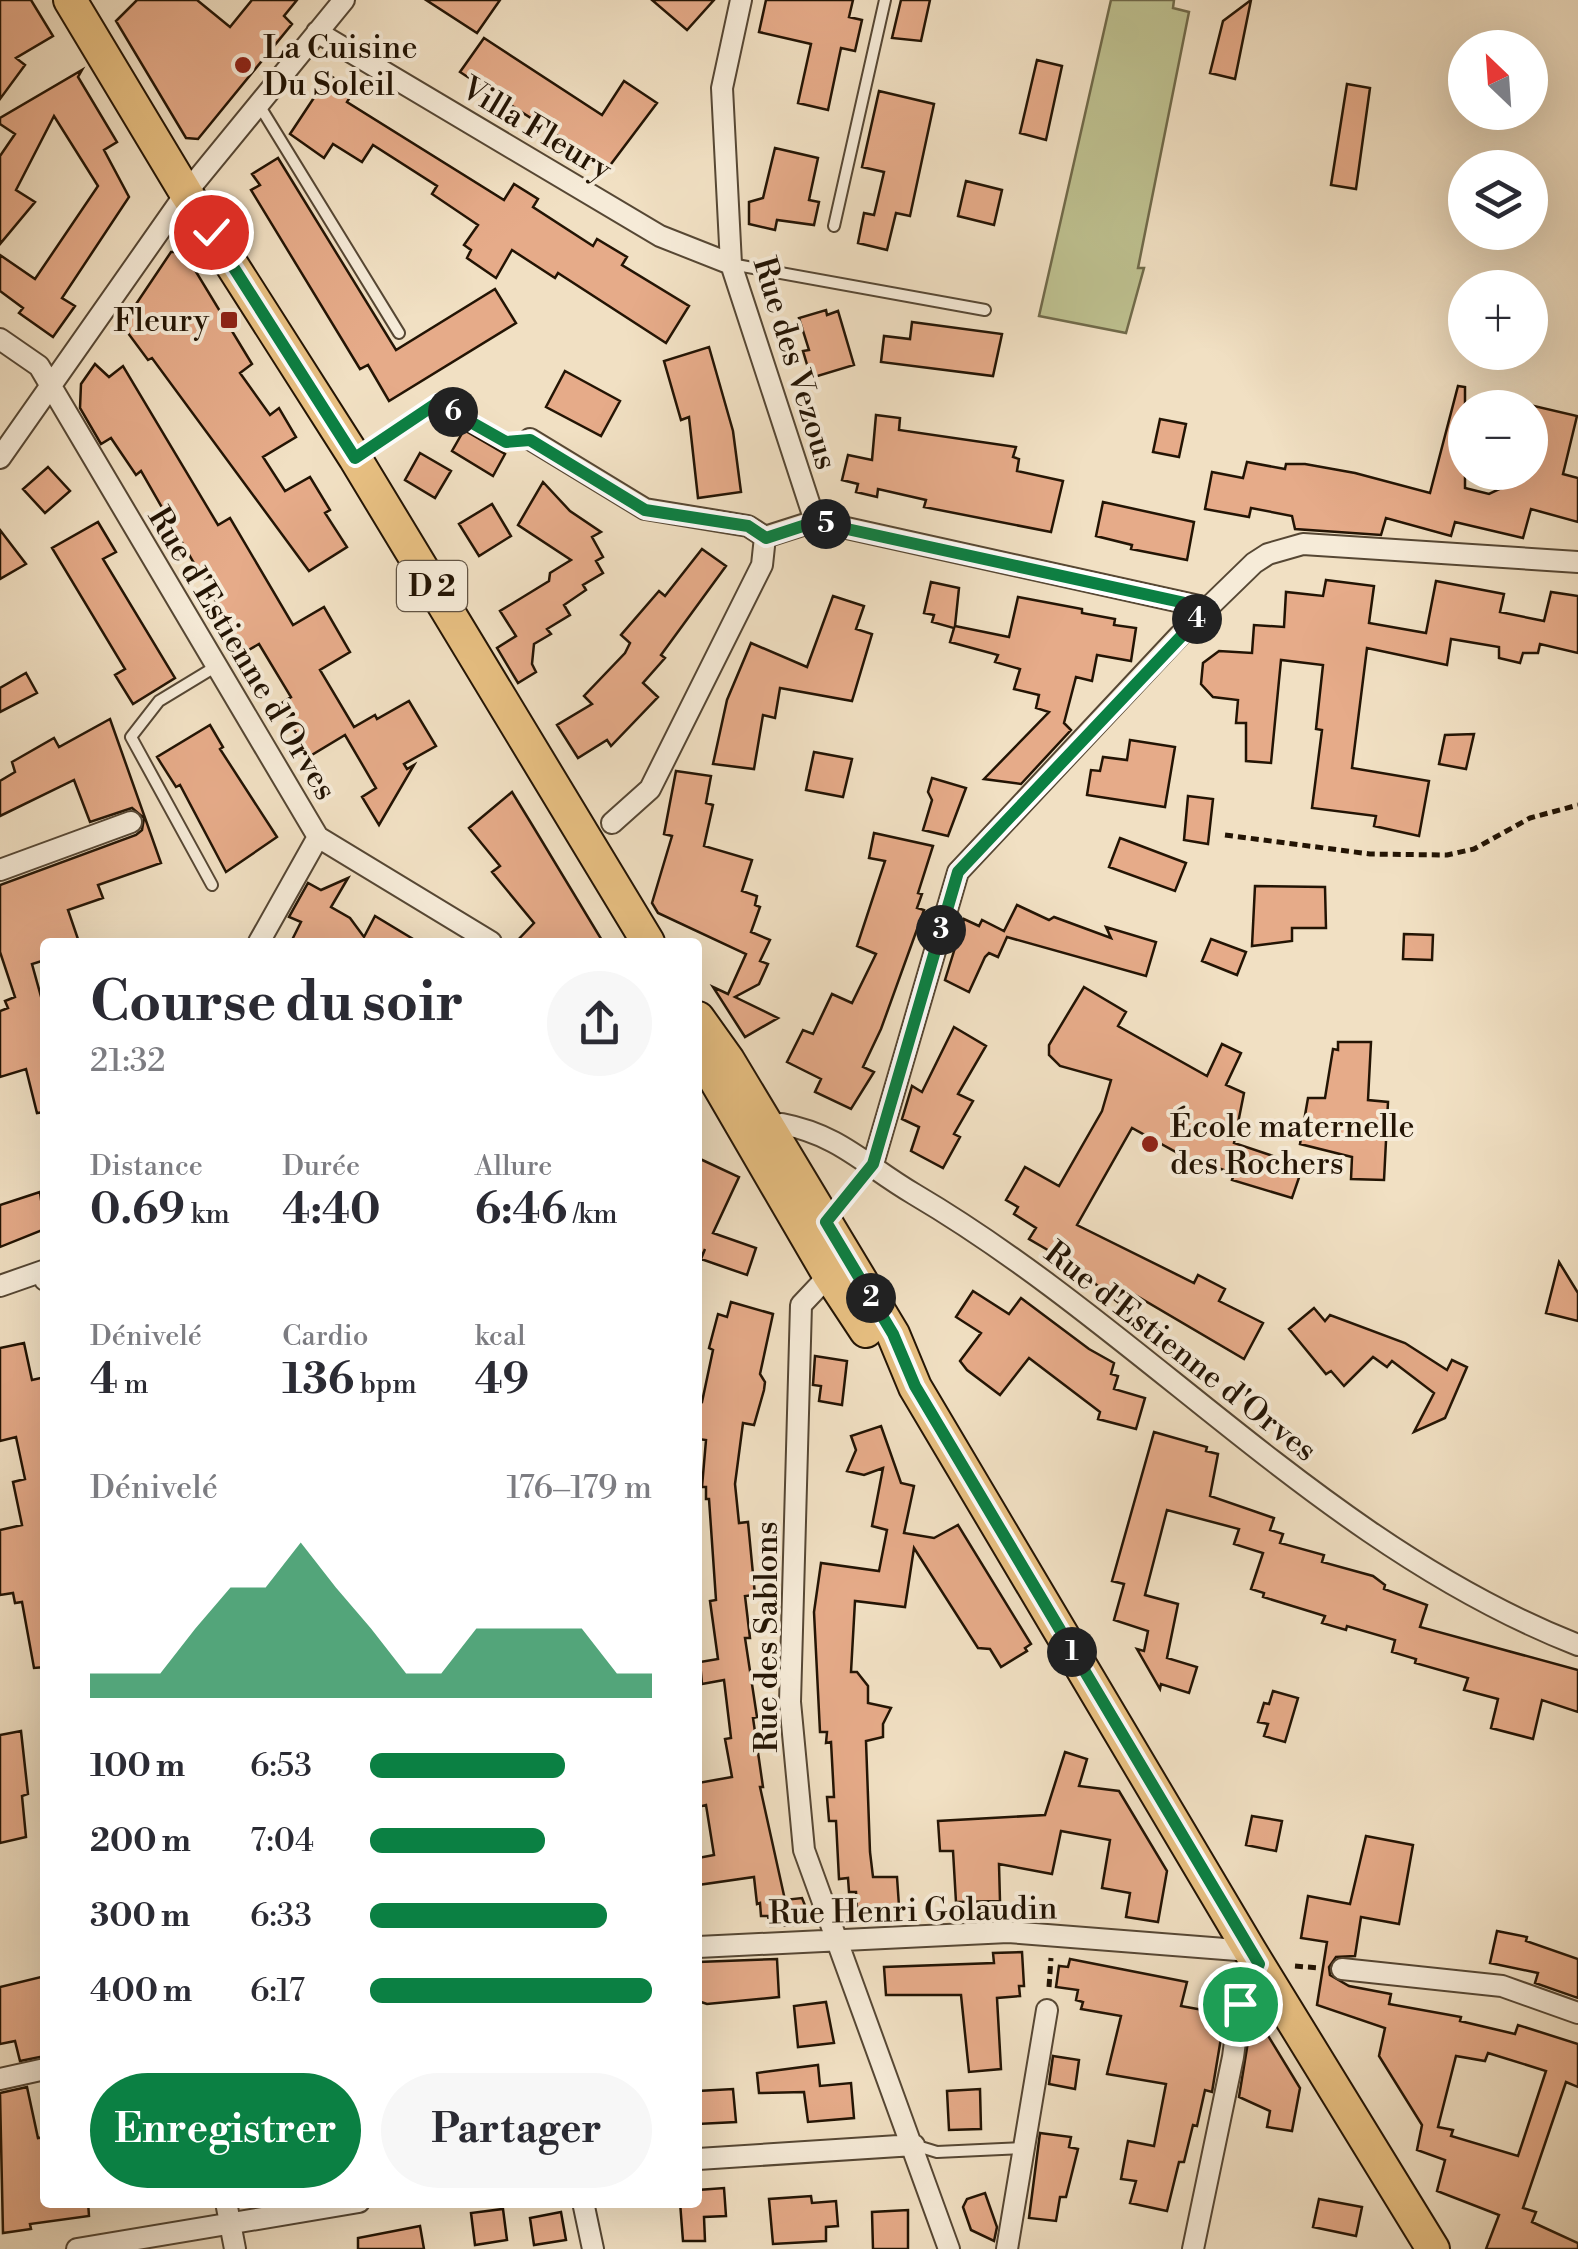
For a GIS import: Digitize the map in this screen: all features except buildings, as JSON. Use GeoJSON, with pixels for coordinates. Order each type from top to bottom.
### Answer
{"type":"FeatureCollection","features":[{"type":"Feature","properties":{"kind":"main road","name":"D 2"},"geometry":{"type":"LineString","coordinates":[[70,0],[186,193],[355,458],[646,938]]}},
{"type":"Feature","properties":{"kind":"main road"},"geometry":{"type":"LineString","coordinates":[[707,1059],[767,1145],[838,1267],[893,1334],[915,1386],[1254,1957],[1434,2249]]}},
{"type":"Feature","properties":{"kind":"street"},"geometry":{"type":"LineString","coordinates":[[0,458],[186,193],[344,0]]}},
{"type":"Feature","properties":{"kind":"street","name":"Rue des Vezous"},"geometry":{"type":"LineString","coordinates":[[741,0],[722,88],[731,264],[815,522],[1208,608]]}},
{"type":"Feature","properties":{"kind":"street","name":"Villa Fleury"},"geometry":{"type":"LineString","coordinates":[[317,32],[660,236],[731,264]]}},
{"type":"Feature","properties":{"kind":"street","name":"Rue d'Estienne d'Orves"},"geometry":{"type":"LineString","coordinates":[[0,338],[39,366],[318,837],[484,938]]}},
{"type":"Feature","properties":{"kind":"street"},"geometry":{"type":"LineString","coordinates":[[530,440],[645,510],[748,526],[766,538]]}},
{"type":"Feature","properties":{"kind":"street"},"geometry":{"type":"LineString","coordinates":[[766,538],[815,522]]}},
{"type":"Feature","properties":{"kind":"street"},"geometry":{"type":"LineString","coordinates":[[612,823],[650,788],[762,565],[766,538]]}},
{"type":"Feature","properties":{"kind":"street"},"geometry":{"type":"LineString","coordinates":[[873,1164],[958,872],[1254,564],[1268,554],[1303,544],[1578,562]]}},
{"type":"Feature","properties":{"kind":"street"},"geometry":{"type":"LineString","coordinates":[[0,870],[131,822]]}},
{"type":"Feature","properties":{"kind":"street"},"geometry":{"type":"LineString","coordinates":[[260,938],[318,837]]}},
{"type":"Feature","properties":{"kind":"street","name":"Rue d'Estienne d'Orves"},"geometry":{"type":"LineString","coordinates":[[767,1145],[782,1124],[822,1133],[873,1164],[886,1178],[951,1216],[1115,1332],[1254,1450],[1297,1481],[1448,1582],[1525,1625],[1578,1646]]}},
{"type":"Feature","properties":{"kind":"street","name":"Rue des Sablons"},"geometry":{"type":"LineString","coordinates":[[838,1267],[800,1305],[790,1702],[804,1850],[949,2249]]}},
{"type":"Feature","properties":{"kind":"street"},"geometry":{"type":"LineString","coordinates":[[0,1286],[40,1272]]}},
{"type":"Feature","properties":{"kind":"street","name":"Rue Henri Golaudin"},"geometry":{"type":"LineString","coordinates":[[702,1947],[1008,1932],[1254,1957]]}},
{"type":"Feature","properties":{"kind":"street"},"geometry":{"type":"LineString","coordinates":[[1193,2249],[1233,2057],[1240,2004],[1254,1957]]}},
{"type":"Feature","properties":{"kind":"street"},"geometry":{"type":"LineString","coordinates":[[1342,1969],[1502,1986],[1578,2013]]}},
{"type":"Feature","properties":{"kind":"street"},"geometry":{"type":"LineString","coordinates":[[1007,2249],[1048,2010]]}},
{"type":"Feature","properties":{"kind":"street"},"geometry":{"type":"LineString","coordinates":[[0,2079],[40,2070]]}},
{"type":"Feature","properties":{"kind":"street"},"geometry":{"type":"LineString","coordinates":[[702,2159],[914,2145]]}},
{"type":"Feature","properties":{"kind":"street"},"geometry":{"type":"LineString","coordinates":[[78,2249],[228,2213],[288,2208]]}},
{"type":"Feature","properties":{"kind":"street"},"geometry":{"type":"LineString","coordinates":[[584,2208],[593,2249]]}},
{"type":"Feature","properties":{"kind":"street"},"geometry":{"type":"LineString","coordinates":[[228,2213],[235,2249]]}},
{"type":"Feature","properties":{"kind":"lane"},"geometry":{"type":"LineString","coordinates":[[834,226],[885,0]]}},
{"type":"Feature","properties":{"kind":"lane"},"geometry":{"type":"LineString","coordinates":[[259,104],[399,333]]}},
{"type":"Feature","properties":{"kind":"lane"},"geometry":{"type":"LineString","coordinates":[[731,264],[985,310]]}},
{"type":"Feature","properties":{"kind":"lane"},"geometry":{"type":"LineString","coordinates":[[212,885],[131,737],[160,701],[215,667]]}},
{"type":"Feature","properties":{"kind":"lane"},"geometry":{"type":"LineString","coordinates":[[914,2145],[936,2152],[1022,2148]]}},
{"type":"Feature","properties":{"kind":"path"},"geometry":{"type":"LineString","coordinates":[[355,458],[437,403],[506,442],[530,440]]}},
{"type":"Feature","properties":{"kind":"path"},"geometry":{"type":"LineString","coordinates":[[1225,835],[1370,854],[1448,856],[1474,849],[1530,818],[1578,805]]}},
{"type":"Feature","properties":{"kind":"path"},"geometry":{"type":"LineString","coordinates":[[1048,2010],[1053,1935]]}},
{"type":"Feature","properties":{"kind":"green space"},"geometry":{"type":"Polygon","coordinates":[[[1111,0],[1174,0],[1173,8],[1189,12],[1138,268],[1144,268],[1126,333],[1039,316],[1111,0]]]}},
{"type":"Feature","properties":{"kind":"place","name":"La Cuisine Du Soleil"},"geometry":{"type":"Point","coordinates":[243,65]}},
{"type":"Feature","properties":{"kind":"place","name":"Fleury"},"geometry":{"type":"Point","coordinates":[229,320]}},
{"type":"Feature","properties":{"kind":"place","name":"École maternelle des Rochers"},"geometry":{"type":"Point","coordinates":[1150,1144]}},
{"type":"Feature","properties":{"kind":"route"},"geometry":{"type":"LineString","coordinates":[[211,232],[355,458],[437,403],[506,442],[530,440],[645,510],[748,526],[766,538],[815,522],[1208,608],[958,872],[873,1164],[826,1222],[893,1334],[915,1386],[1259,1964],[1240,2004]]}}]}
